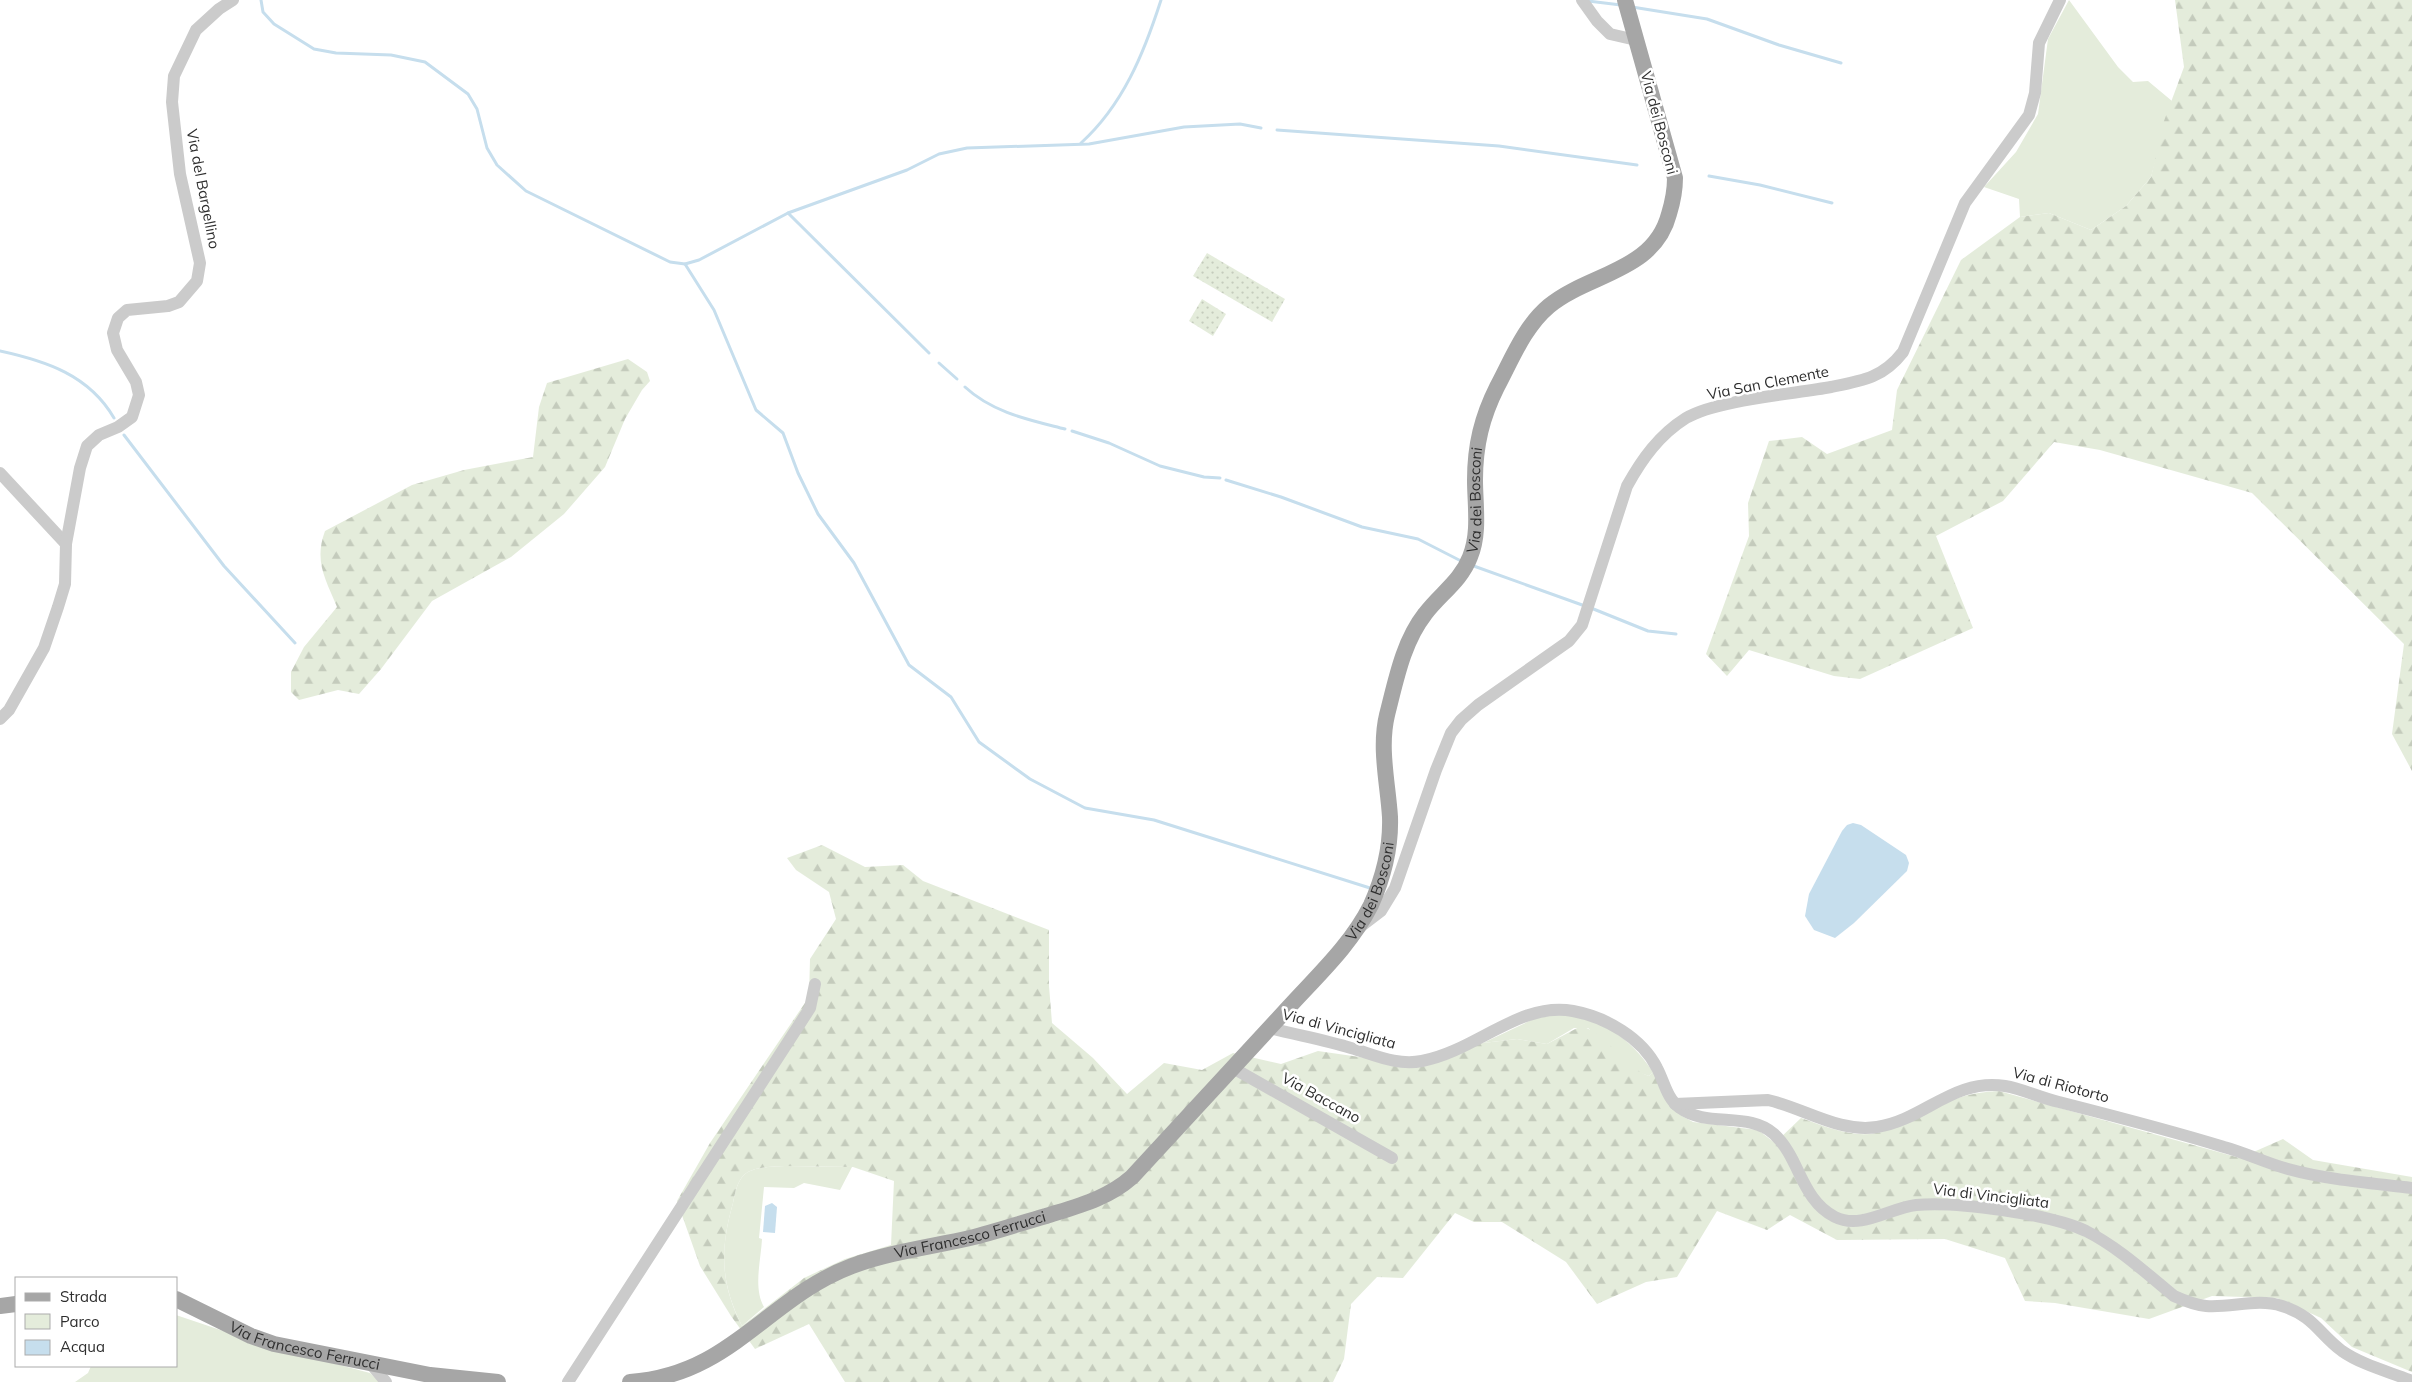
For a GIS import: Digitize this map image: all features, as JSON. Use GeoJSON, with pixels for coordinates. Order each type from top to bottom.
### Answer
{"type":"FeatureCollection","features":[{"type":"Feature","properties":{"kind":"main road","name":"Via dei Bosconi"},"geometry":{"type":"LineString","coordinates":[[1270,1028],[1358,928],[1378,887],[1388,848],[1390,820],[1384,735],[1386,719],[1408,642],[1423,615],[1455,582],[1467,563],[1476,528],[1476,456],[1481,422],[1525,334],[1552,304],[1632,263],[1645,254],[1654,245],[1668,220],[1675,188],[1674,178],[1626,4]]}},
{"type":"Feature","properties":{"kind":"main road","name":"Via Francesco Ferrucci"},"geometry":{"type":"LineString","coordinates":[[630,1382],[681,1373],[715,1356],[749,1333],[795,1297],[850,1267],[890,1254],[970,1238],[1088,1203],[1114,1192],[1132,1177],[1270,1028]]}},
{"type":"Feature","properties":{"kind":"main road","name":"Via Francesco Ferrucci"},"geometry":{"type":"LineString","coordinates":[[178,1300],[262,1340],[433,1375],[498,1382]]}},
{"type":"Feature","properties":{"kind":"main road"},"geometry":{"type":"LineString","coordinates":[[0,1306],[15,1304]]}},
{"type":"Feature","properties":{"kind":"street","name":"Via del Bargellino"},"geometry":{"type":"LineString","coordinates":[[0,719],[9,710],[44,648],[65,584],[66,544],[80,468],[87,446],[99,435],[118,427],[132,417],[139,395],[136,382],[117,350],[113,333],[118,318],[127,310],[168,306],[179,302],[197,281],[200,264],[180,174],[172,102],[174,76],[196,30],[219,9],[233,0]]}},
{"type":"Feature","properties":{"kind":"street","name":"Via San Clemente"},"geometry":{"type":"LineString","coordinates":[[1358,928],[1381,911],[1392,894],[1451,733],[1461,720],[1478,705],[1569,640],[1577,632],[1589,607],[1627,486],[1638,466],[1660,438],[1687,418],[1710,409],[1863,380],[1880,374],[1893,366],[1903,352],[1966,203],[2029,116],[2035,93],[2039,43],[2060,0]]}},
{"type":"Feature","properties":{"kind":"street"},"geometry":{"type":"LineString","coordinates":[[1584,2],[1610,34],[1636,40]]}},
{"type":"Feature","properties":{"kind":"street"},"geometry":{"type":"LineString","coordinates":[[0,473],[66,544]]}},
{"type":"Feature","properties":{"kind":"street"},"geometry":{"type":"LineString","coordinates":[[568,1382],[807,1013],[810,1008],[815,984]]}},
{"type":"Feature","properties":{"kind":"street","name":"Via di Vincigliata"},"geometry":{"type":"LineString","coordinates":[[1270,1028],[1352,1048],[1390,1060],[1410,1062],[1438,1057],[1464,1048],[1538,1011],[1553,1009],[1576,1012],[1617,1028],[1639,1044],[1654,1062],[1675,1104],[1692,1114],[1756,1124],[1768,1130],[1784,1147],[1807,1191],[1836,1218],[1864,1220],[1912,1205],[1948,1204],[2066,1223],[2103,1241],[2180,1299],[2208,1306],[2256,1302],[2286,1307],[2313,1322],[2342,1351],[2412,1381]]}},
{"type":"Feature","properties":{"kind":"street","name":"Via Baccano"},"geometry":{"type":"LineString","coordinates":[[1233,1068],[1392,1158]]}},
{"type":"Feature","properties":{"kind":"street","name":"Via di Riotorto"},"geometry":{"type":"LineString","coordinates":[[1675,1104],[1768,1100],[1837,1124],[1851,1127],[1876,1127],[1890,1124],[1950,1094],[1981,1085],[1994,1084],[2008,1086],[2049,1100],[2141,1123],[2290,1169],[2412,1188]]}},
{"type":"Feature","properties":{"kind":"street"},"geometry":{"type":"LineString","coordinates":[[370,1363],[386,1382]]}},
{"type":"Feature","properties":{"kind":"green space"},"geometry":{"type":"Polygon","coordinates":[[[2069,0],[2118,67],[2133,82],[2148,81],[2172,101],[2151,177],[2126,206],[2091,230],[2049,213],[2020,217],[2019,199],[1984,187],[2016,152],[2038,114],[2048,39],[2069,0]]]}},
{"type":"Feature","properties":{"kind":"green space"},"geometry":{"type":"Polygon","coordinates":[[[2175,0],[2412,0],[2412,771],[2392,734],[2404,644],[2252,493],[2100,450],[2054,442],[2003,501],[1936,536],[1973,628],[1860,679],[1834,676],[1749,650],[1727,676],[1706,654],[1749,536],[1748,503],[1769,441],[1802,437],[1827,454],[1892,430],[1897,390],[1961,260],[2020,217],[2049,213],[2091,230],[2126,206],[2151,177],[2164,121],[2184,67],[2175,0]]]}},
{"type":"Feature","properties":{"kind":"green space"},"geometry":{"type":"Polygon","coordinates":[[[1207,253],[1285,299],[1272,322],[1193,276],[1207,253]]]}},
{"type":"Feature","properties":{"kind":"green space"},"geometry":{"type":"Polygon","coordinates":[[[1202,299],[1226,314],[1213,336],[1189,321],[1202,299]]]}},
{"type":"Feature","properties":{"kind":"green space"},"geometry":{"type":"Polygon","coordinates":[[[628,359],[647,372],[650,381],[642,390],[625,419],[605,467],[564,514],[511,557],[432,601],[381,669],[359,694],[338,690],[299,700],[291,692],[291,672],[304,647],[337,607],[322,569],[321,551],[325,531],[412,485],[464,470],[533,457],[539,407],[547,383],[628,359]]]}},
{"type":"Feature","properties":{"kind":"green space"},"geometry":{"type":"Polygon","coordinates":[[[822,845],[865,867],[903,865],[923,881],[1049,930],[1049,986],[1052,1023],[1093,1058],[1127,1094],[1164,1063],[1202,1070],[1233,1053],[1281,1064],[1318,1051],[1408,1064],[1483,1043],[1517,1039],[1547,1044],[1581,1026],[1600,1036],[1630,1065],[1639,1071],[1649,1076],[1653,1072],[1682,1116],[1693,1122],[1758,1130],[1775,1143],[1801,1118],[1848,1133],[1876,1133],[1892,1128],[1957,1098],[1977,1093],[1999,1091],[2240,1158],[2283,1139],[2313,1160],[2412,1177],[2412,1372],[2352,1347],[2321,1318],[2277,1298],[2212,1296],[2149,1319],[2055,1303],[2025,1301],[2005,1258],[1945,1239],[1837,1240],[1790,1215],[1767,1230],[1717,1211],[1677,1277],[1646,1282],[1597,1304],[1566,1262],[1502,1222],[1474,1222],[1455,1213],[1403,1278],[1377,1277],[1351,1304],[1344,1359],[1333,1382],[845,1382],[809,1324],[755,1349],[731,1316],[700,1266],[677,1201],[710,1143],[809,997],[810,959],[836,919],[829,892],[796,870],[787,858],[822,845]],[[769,1167],[758,1168],[744,1175],[737,1188],[724,1251],[724,1266],[729,1295],[742,1326],[804,1278],[845,1259],[891,1245],[894,1181],[853,1167],[769,1167]]]}},
{"type":"Feature","properties":{"kind":"green space"},"geometry":{"type":"Polygon","coordinates":[[[1574,1015],[1601,1024],[1612,1030],[1639,1053],[1653,1072],[1649,1076],[1637,1072],[1588,1028],[1574,1028],[1547,1044],[1517,1039],[1483,1043],[1540,1016],[1574,1015]]]}},
{"type":"Feature","properties":{"kind":"green space"},"geometry":{"type":"Polygon","coordinates":[[[785,1166],[852,1167],[840,1190],[804,1183],[794,1188],[764,1187],[759,1238],[762,1239],[758,1283],[764,1307],[742,1326],[729,1295],[724,1265],[726,1235],[736,1192],[740,1181],[748,1172],[763,1168],[785,1166]]]}},
{"type":"Feature","properties":{"kind":"green space"},"geometry":{"type":"Polygon","coordinates":[[[178,1316],[271,1347],[370,1373],[380,1382],[75,1382],[88,1373],[91,1367],[178,1367],[178,1316]]]}},
{"type":"Feature","properties":{"kind":"water"},"geometry":{"type":"Polygon","coordinates":[[[1853,823],[1861,825],[1906,855],[1909,863],[1907,871],[1854,923],[1835,938],[1814,930],[1805,916],[1809,894],[1842,831],[1847,825],[1853,823]]]}},
{"type":"Feature","properties":{"kind":"water"},"geometry":{"type":"Polygon","coordinates":[[[772,1203],[777,1207],[775,1233],[763,1232],[765,1206],[772,1203]]]}},
{"type":"Feature","properties":{"kind":"waterway"},"geometry":{"type":"LineString","coordinates":[[261,0],[263,12],[274,24],[314,49],[336,53],[391,55],[425,62],[468,94],[477,109],[487,148],[497,165],[526,191],[670,262],[685,264],[699,260],[788,213],[907,170],[939,154],[967,148],[1089,144],[1184,127],[1240,124],[1261,128]]}},
{"type":"Feature","properties":{"kind":"waterway"},"geometry":{"type":"LineString","coordinates":[[1081,143],[1096,128],[1120,95],[1139,59],[1161,0]]}},
{"type":"Feature","properties":{"kind":"waterway"},"geometry":{"type":"LineString","coordinates":[[1588,1],[1621,5]]}},
{"type":"Feature","properties":{"kind":"waterway"},"geometry":{"type":"LineString","coordinates":[[1632,7],[1707,19],[1779,45],[1841,63]]}},
{"type":"Feature","properties":{"kind":"waterway"},"geometry":{"type":"LineString","coordinates":[[1277,130],[1499,146],[1637,165]]}},
{"type":"Feature","properties":{"kind":"waterway"},"geometry":{"type":"LineString","coordinates":[[1709,176],[1760,185],[1832,203]]}},
{"type":"Feature","properties":{"kind":"waterway"},"geometry":{"type":"LineString","coordinates":[[788,213],[929,353]]}},
{"type":"Feature","properties":{"kind":"waterway"},"geometry":{"type":"LineString","coordinates":[[685,264],[714,310],[756,410],[783,433],[798,473],[818,514],[854,563],[909,665],[951,697],[979,742],[1030,779],[1085,808],[1154,820],[1370,888]]}},
{"type":"Feature","properties":{"kind":"waterway"},"geometry":{"type":"LineString","coordinates":[[0,351],[50,365],[65,372],[92,391],[104,403],[114,418]]}},
{"type":"Feature","properties":{"kind":"waterway"},"geometry":{"type":"LineString","coordinates":[[939,363],[957,379]]}},
{"type":"Feature","properties":{"kind":"waterway"},"geometry":{"type":"LineString","coordinates":[[965,387],[976,396],[1000,409],[1025,419],[1065,429]]}},
{"type":"Feature","properties":{"kind":"waterway"},"geometry":{"type":"LineString","coordinates":[[1072,431],[1109,443],[1160,466],[1204,477],[1220,478]]}},
{"type":"Feature","properties":{"kind":"waterway"},"geometry":{"type":"LineString","coordinates":[[124,435],[224,566],[295,643]]}},
{"type":"Feature","properties":{"kind":"waterway"},"geometry":{"type":"LineString","coordinates":[[1226,480],[1281,497],[1362,527],[1418,539],[1463,562]]}},
{"type":"Feature","properties":{"kind":"waterway"},"geometry":{"type":"LineString","coordinates":[[1471,565],[1585,606]]}},
{"type":"Feature","properties":{"kind":"waterway"},"geometry":{"type":"LineString","coordinates":[[1591,608],[1648,631],[1676,634]]}}]}
